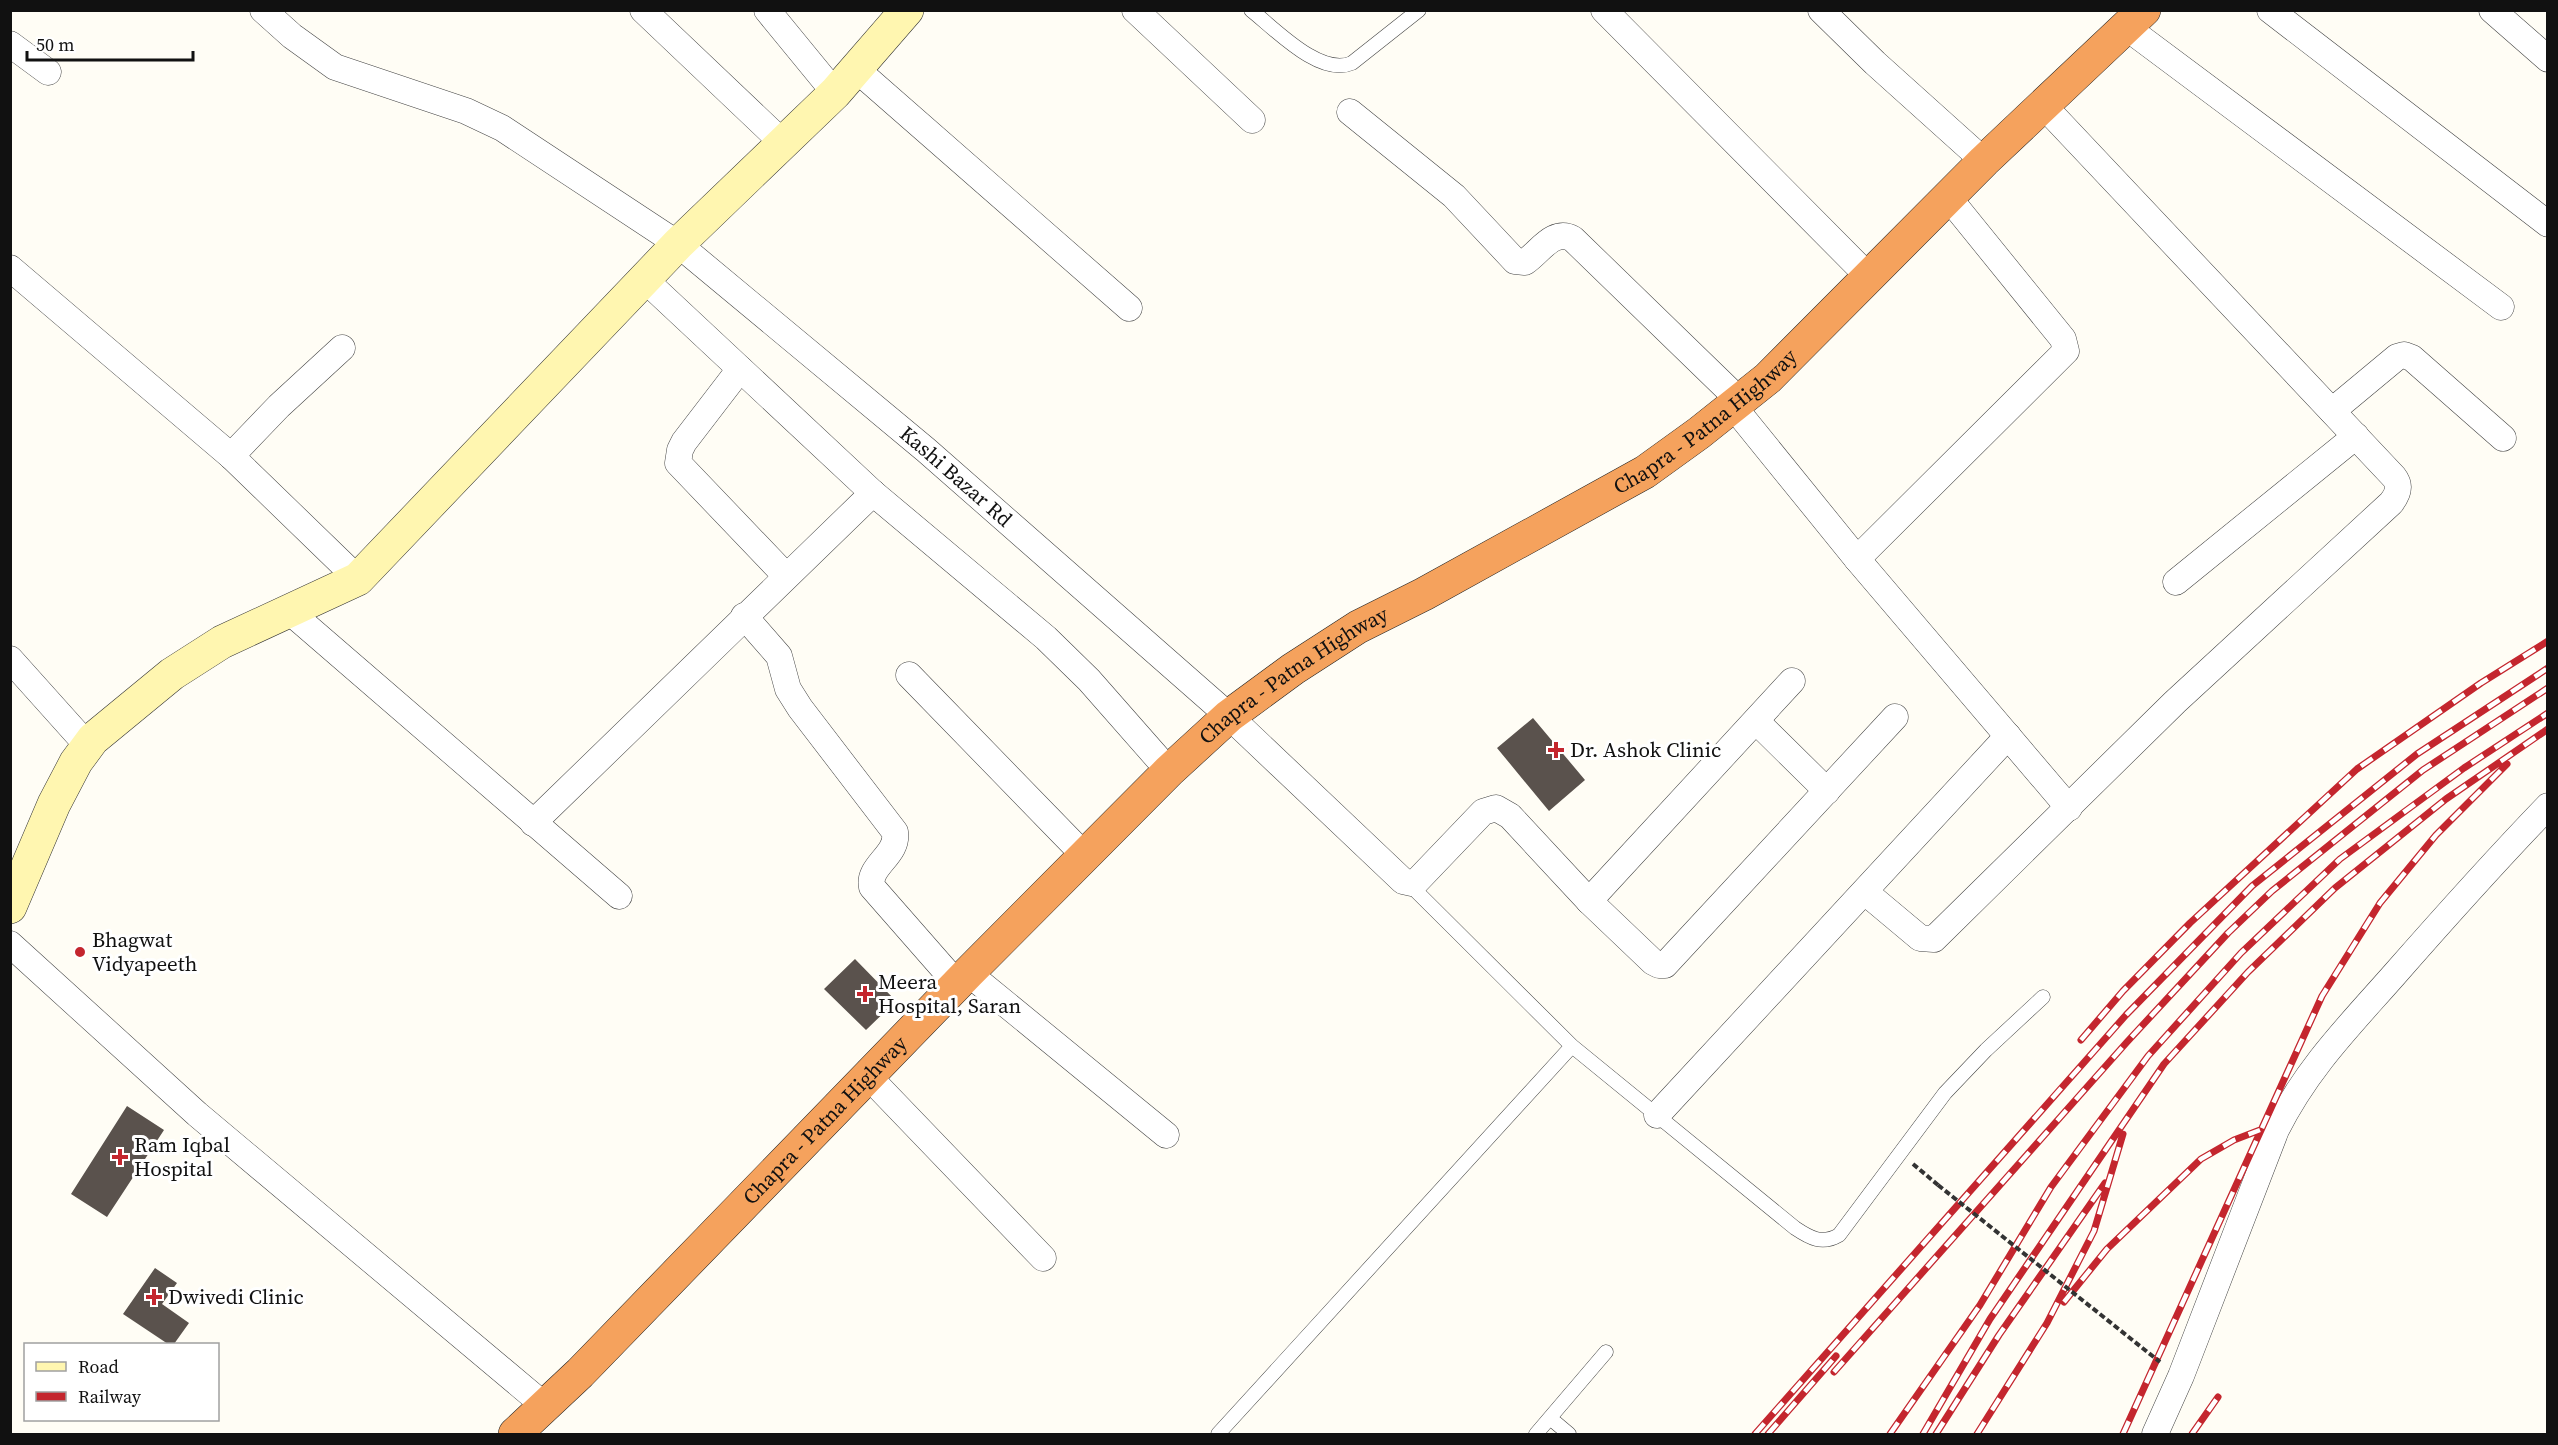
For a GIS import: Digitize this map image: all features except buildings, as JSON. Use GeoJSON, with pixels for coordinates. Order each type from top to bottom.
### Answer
{"type":"FeatureCollection","features":[{"type":"Feature","properties":{"kind":"highway","name":"Chapra - Patna Highway"},"geometry":{"type":"LineString","coordinates":[[515,1434],[1169,771],[1229,716],[1293,669],[1358,627],[1424,594],[1645,472],[1736,404],[1783,364],[1984,161],[2135,19]]}},
{"type":"Feature","properties":{"kind":"street","name":"Kashi Bazar Rd"},"geometry":{"type":"LineString","coordinates":[[263,10],[292,36],[335,66],[466,111],[502,128],[678,244],[926,450],[1229,716],[1391,871],[1408,883]]}},
{"type":"Feature","properties":{"kind":"street"},"geometry":{"type":"LineString","coordinates":[[643,10],[783,143]]}},
{"type":"Feature","properties":{"kind":"street"},"geometry":{"type":"LineString","coordinates":[[767,10],[845,81],[1130,308]]}},
{"type":"Feature","properties":{"kind":"street"},"geometry":{"type":"LineString","coordinates":[[10,908],[54,804],[76,762],[88,746],[127,710],[172,674],[222,642],[358,579],[678,244],[845,81],[907,10]]}},
{"type":"Feature","properties":{"kind":"street"},"geometry":{"type":"LineString","coordinates":[[1134,10],[1252,120]]}},
{"type":"Feature","properties":{"kind":"street"},"geometry":{"type":"LineString","coordinates":[[1604,10],[1869,276]]}},
{"type":"Feature","properties":{"kind":"street"},"geometry":{"type":"LineString","coordinates":[[1821,10],[1875,63],[1984,161]]}},
{"type":"Feature","properties":{"kind":"street"},"geometry":{"type":"LineString","coordinates":[[2271,10],[2547,224]]}},
{"type":"Feature","properties":{"kind":"street"},"geometry":{"type":"LineString","coordinates":[[2492,10],[2547,59]]}},
{"type":"Feature","properties":{"kind":"street"},"geometry":{"type":"LineString","coordinates":[[2135,19],[2501,307]]}},
{"type":"Feature","properties":{"kind":"street"},"geometry":{"type":"LineString","coordinates":[[10,44],[48,72]]}},
{"type":"Feature","properties":{"kind":"street"},"geometry":{"type":"LineString","coordinates":[[1865,892],[1920,938],[1934,939],[2175,702],[2396,497],[2398,482],[2043,105]]}},
{"type":"Feature","properties":{"kind":"street"},"geometry":{"type":"LineString","coordinates":[[1350,112],[1454,196],[1515,261],[1525,262],[1558,236],[1566,235],[1573,238],[1736,404],[1857,560],[2069,808]]}},
{"type":"Feature","properties":{"kind":"street"},"geometry":{"type":"LineString","coordinates":[[1857,560],[2066,351],[2063,339],[1948,197]]}},
{"type":"Feature","properties":{"kind":"street"},"geometry":{"type":"LineString","coordinates":[[11,268],[231,456],[358,579]]}},
{"type":"Feature","properties":{"kind":"street"},"geometry":{"type":"LineString","coordinates":[[644,279],[873,493],[1046,638],[1089,680],[1169,771]]}},
{"type":"Feature","properties":{"kind":"street"},"geometry":{"type":"LineString","coordinates":[[231,456],[279,406],[342,348]]}},
{"type":"Feature","properties":{"kind":"street"},"geometry":{"type":"LineString","coordinates":[[2332,411],[2397,357],[2404,355],[2412,358],[2503,438]]}},
{"type":"Feature","properties":{"kind":"street"},"geometry":{"type":"LineString","coordinates":[[740,369],[684,442],[678,463],[786,576]]}},
{"type":"Feature","properties":{"kind":"street"},"geometry":{"type":"LineString","coordinates":[[2176,582],[2356,436]]}},
{"type":"Feature","properties":{"kind":"street"},"geometry":{"type":"LineString","coordinates":[[532,823],[873,493]]}},
{"type":"Feature","properties":{"kind":"street"},"geometry":{"type":"LineString","coordinates":[[289,611],[532,823],[620,896]]}},
{"type":"Feature","properties":{"kind":"street"},"geometry":{"type":"LineString","coordinates":[[744,616],[779,656],[788,688],[800,708],[895,832],[893,846],[872,878],[872,887],[963,979],[1166,1135]]}},
{"type":"Feature","properties":{"kind":"street"},"geometry":{"type":"LineString","coordinates":[[10,659],[88,746]]}},
{"type":"Feature","properties":{"kind":"street"},"geometry":{"type":"LineString","coordinates":[[909,675],[1085,856]]}},
{"type":"Feature","properties":{"kind":"street"},"geometry":{"type":"LineString","coordinates":[[1589,901],[1792,681]]}},
{"type":"Feature","properties":{"kind":"street"},"geometry":{"type":"LineString","coordinates":[[1408,883],[1421,877],[1483,812],[1496,808],[1510,816],[1589,901],[1653,962],[1659,965],[1665,964],[1895,717]]}},
{"type":"Feature","properties":{"kind":"street"},"geometry":{"type":"LineString","coordinates":[[1756,721],[1827,791]]}},
{"type":"Feature","properties":{"kind":"street"},"geometry":{"type":"LineString","coordinates":[[1657,1115],[2008,736]]}},
{"type":"Feature","properties":{"kind":"street"},"geometry":{"type":"LineString","coordinates":[[2155,1434],[2181,1376],[2276,1130],[2291,1100],[2325,1053],[2487,869],[2547,806]]}},
{"type":"Feature","properties":{"kind":"street"},"geometry":{"type":"LineString","coordinates":[[10,944],[197,1114],[545,1406]]}},
{"type":"Feature","properties":{"kind":"street"},"geometry":{"type":"LineString","coordinates":[[868,1076],[1043,1258]]}},
{"type":"Feature","properties":{"kind":"lane"},"geometry":{"type":"LineString","coordinates":[[1251,10],[1311,57],[1335,67],[1352,63],[1419,10]]}},
{"type":"Feature","properties":{"kind":"lane"},"geometry":{"type":"LineString","coordinates":[[1408,883],[1572,1046],[1794,1228],[1806,1236],[1823,1241],[1831,1240],[1839,1235],[1963,1073],[2043,997]]}},
{"type":"Feature","properties":{"kind":"lane"},"geometry":{"type":"LineString","coordinates":[[1218,1434],[1572,1046]]}},
{"type":"Feature","properties":{"kind":"lane"},"geometry":{"type":"LineString","coordinates":[[1536,1434],[1606,1352]]}},
{"type":"Feature","properties":{"kind":"lane"},"geometry":{"type":"LineString","coordinates":[[1550,1418],[1569,1434]]}},
{"type":"Feature","properties":{"kind":"path"},"geometry":{"type":"LineString","coordinates":[[1901,1154],[2160,1362]]}},
{"type":"Feature","properties":{"kind":"railway"},"geometry":{"type":"LineString","coordinates":[[2081,1040],[2123,991],[2190,923],[2357,769],[2481,683],[2548,641]]}},
{"type":"Feature","properties":{"kind":"railway"},"geometry":{"type":"LineString","coordinates":[[1755,1434],[2126,1015],[2252,886],[2417,754],[2548,668]]}},
{"type":"Feature","properties":{"kind":"railway"},"geometry":{"type":"LineString","coordinates":[[1834,1372],[2127,1042],[2228,933],[2272,891],[2423,770],[2548,688]]}},
{"type":"Feature","properties":{"kind":"railway"},"geometry":{"type":"LineString","coordinates":[[1890,1434],[1980,1305],[2051,1187],[2148,1056],[2241,953],[2340,859],[2464,768],[2548,713]]}},
{"type":"Feature","properties":{"kind":"railway"},"geometry":{"type":"LineString","coordinates":[[1923,1434],[1990,1319],[2164,1064],[2248,972],[2335,888],[2446,799],[2548,729]]}},
{"type":"Feature","properties":{"kind":"railway"},"geometry":{"type":"LineString","coordinates":[[2123,1434],[2322,996],[2380,903],[2436,835],[2507,764]]}},
{"type":"Feature","properties":{"kind":"railway"},"geometry":{"type":"LineString","coordinates":[[2064,1302],[2107,1249],[2201,1159],[2234,1140],[2260,1130]]}},
{"type":"Feature","properties":{"kind":"railway"},"geometry":{"type":"LineString","coordinates":[[1977,1434],[2047,1323],[2094,1231],[2123,1134]]}},
{"type":"Feature","properties":{"kind":"railway"},"geometry":{"type":"LineString","coordinates":[[1936,1434],[1999,1335],[2105,1183]]}},
{"type":"Feature","properties":{"kind":"railway"},"geometry":{"type":"LineString","coordinates":[[1768,1434],[1836,1356]]}},
{"type":"Feature","properties":{"kind":"railway"},"geometry":{"type":"LineString","coordinates":[[2192,1434],[2218,1397]]}},
{"type":"Feature","properties":{"kind":"place","name":"Dr. Ashok Clinic"},"geometry":{"type":"Point","coordinates":[1556,750]}},
{"type":"Feature","properties":{"kind":"place","name":"Bhagwat Vidyapeeth"},"geometry":{"type":"Point","coordinates":[80,952]}},
{"type":"Feature","properties":{"kind":"place","name":"Meera Hospital, Saran"},"geometry":{"type":"Point","coordinates":[865,994]}},
{"type":"Feature","properties":{"kind":"place","name":"Ram Iqbal Hospital"},"geometry":{"type":"Point","coordinates":[120,1157]}},
{"type":"Feature","properties":{"kind":"place","name":"Dwivedi Clinic"},"geometry":{"type":"Point","coordinates":[154,1297]}}]}
